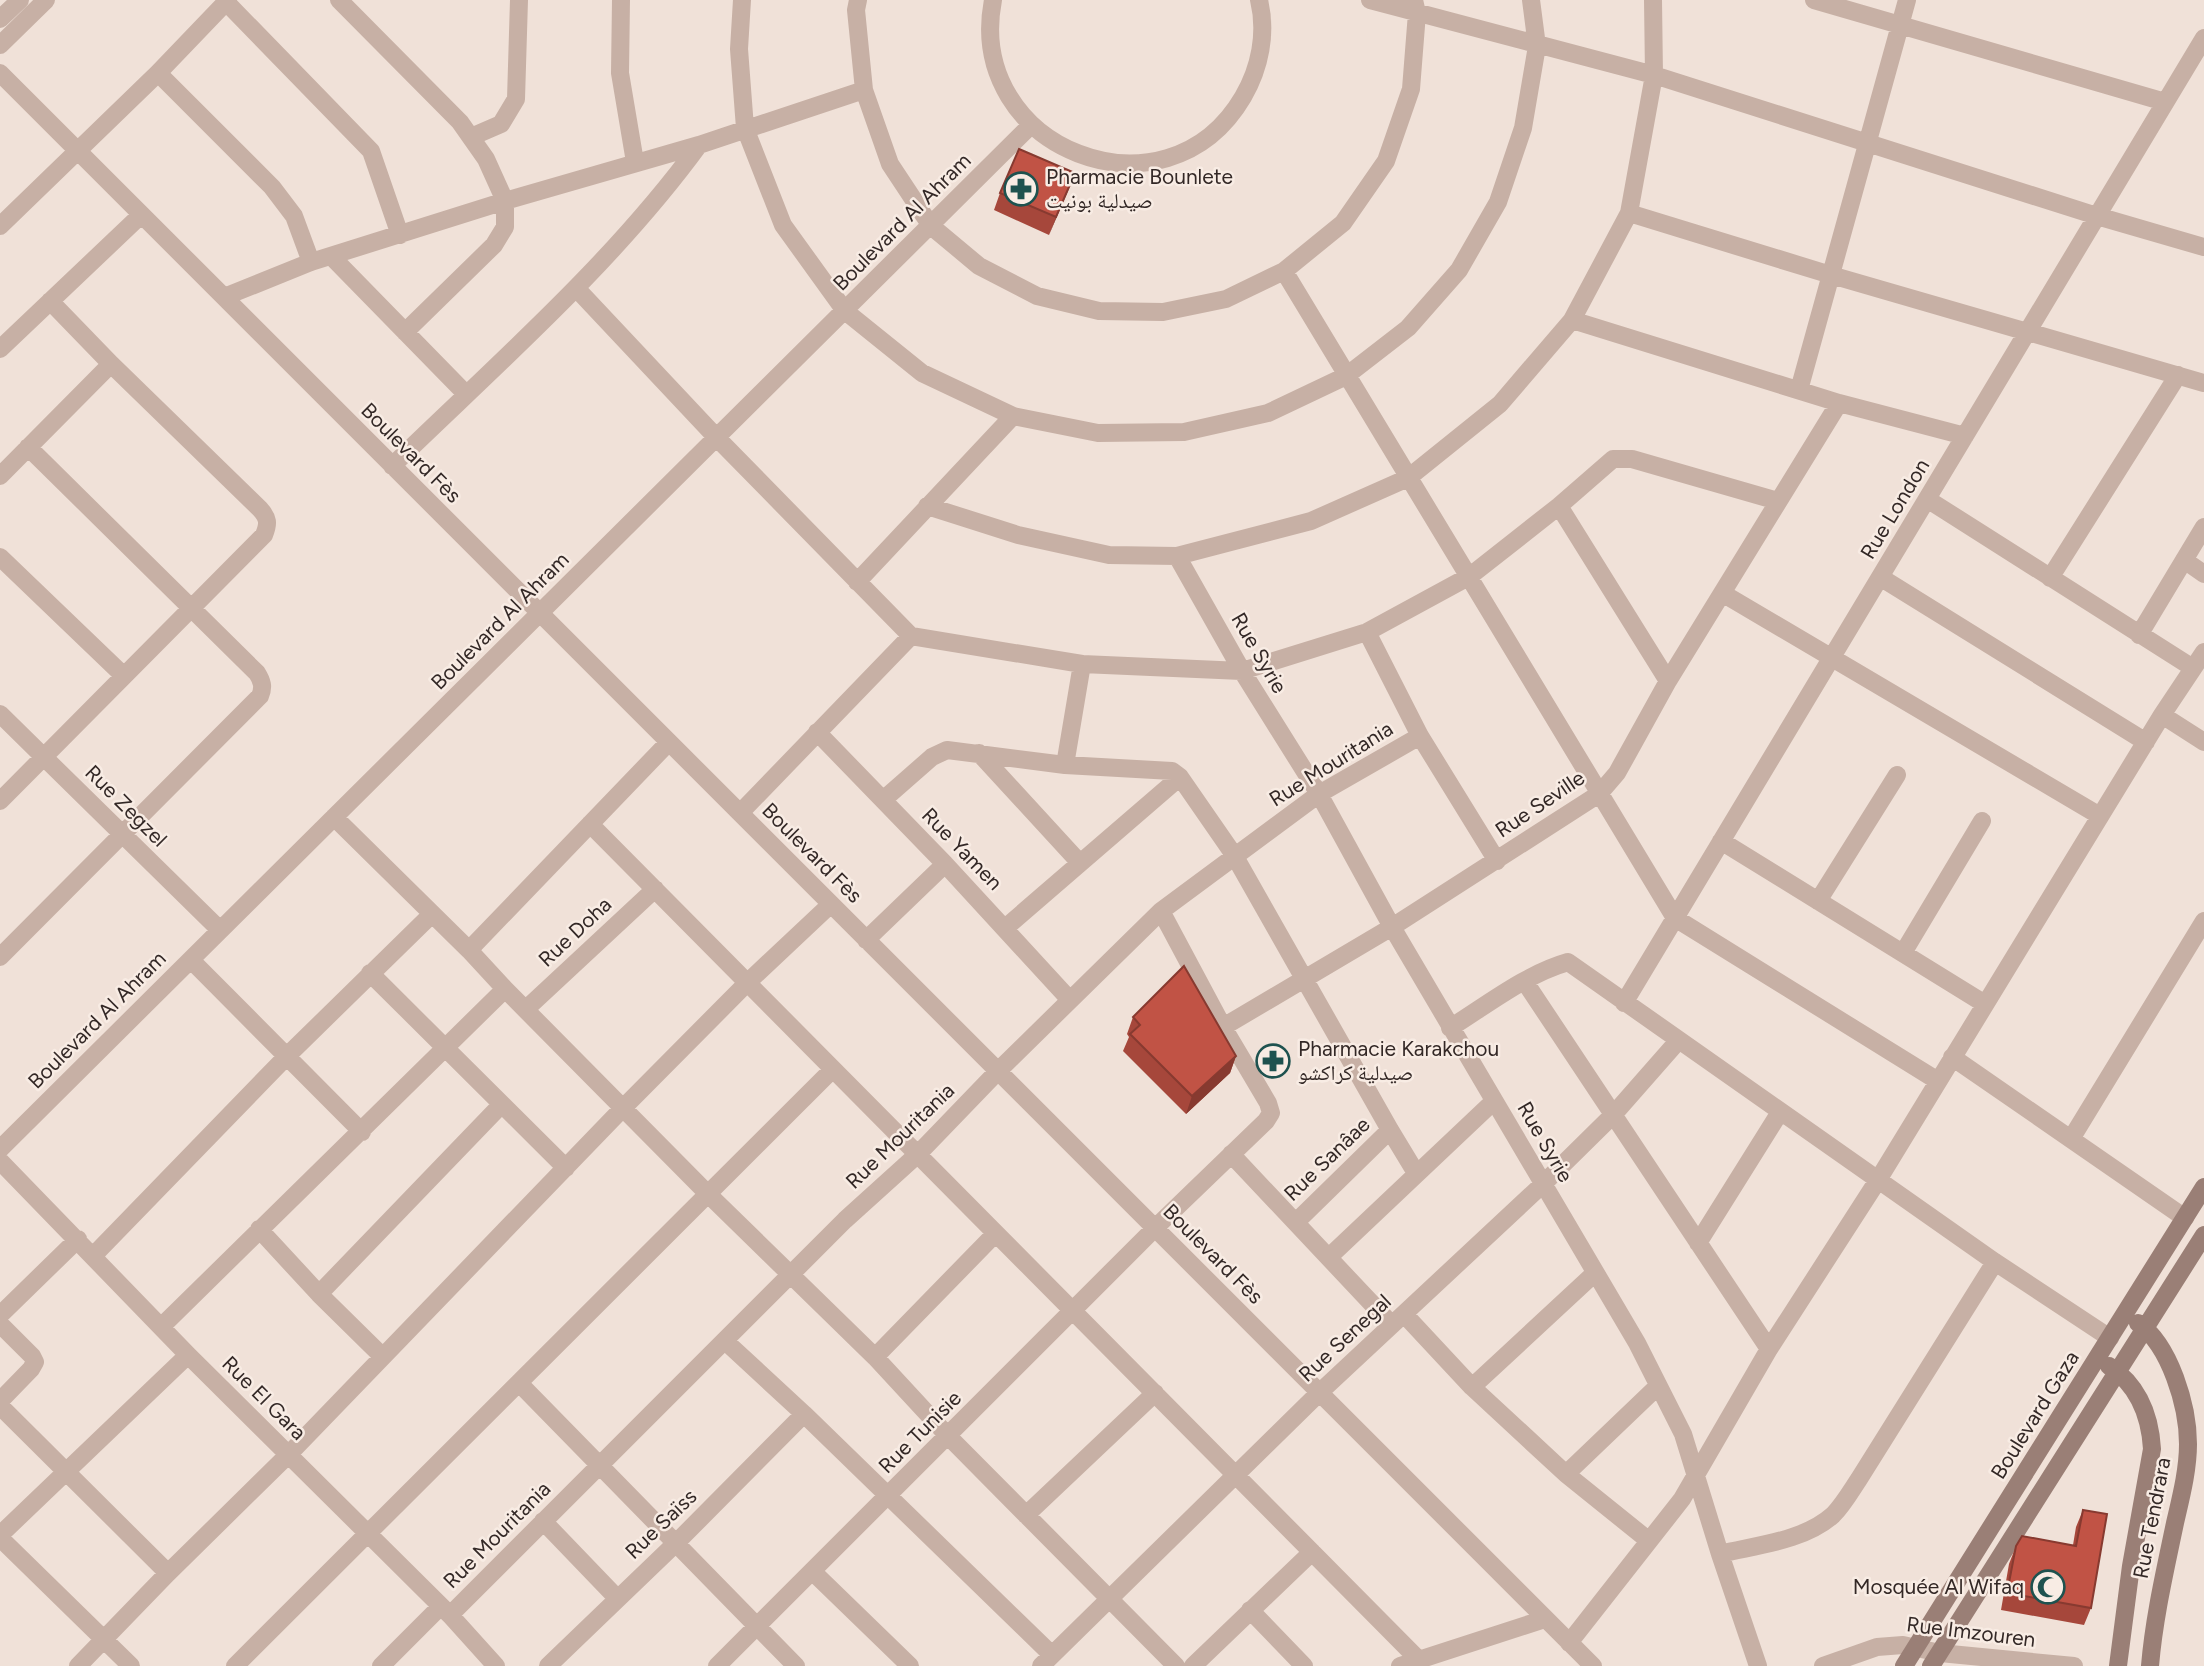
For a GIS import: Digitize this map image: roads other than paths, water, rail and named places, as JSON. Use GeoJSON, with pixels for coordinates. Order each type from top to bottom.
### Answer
{"type":"FeatureCollection","features":[{"type":"Feature","properties":{"kind":"street"},"geometry":{"type":"LineString","coordinates":[[0,19],[20,0]]}},
{"type":"Feature","properties":{"kind":"street"},"geometry":{"type":"LineString","coordinates":[[0,45],[46,0]]}},
{"type":"Feature","properties":{"kind":"street"},"geometry":{"type":"LineString","coordinates":[[339,0],[460,122],[486,159],[505,201],[505,227],[494,245],[405,332]]}},
{"type":"Feature","properties":{"kind":"street"},"geometry":{"type":"LineString","coordinates":[[471,137],[501,124],[516,99],[519,0]]}},
{"type":"Feature","properties":{"kind":"street"},"geometry":{"type":"LineString","coordinates":[[621,0],[620,73],[635,162]]}},
{"type":"Feature","properties":{"kind":"street"},"geometry":{"type":"LineString","coordinates":[[742,0],[739,49],[745,128],[783,225],[845,311],[922,373],[1013,416],[1098,433],[1184,432],[1268,413],[1346,376],[1408,328],[1459,270],[1498,202],[1523,128],[1537,46],[1531,0]]}},
{"type":"Feature","properties":{"kind":"street"},"geometry":{"type":"LineString","coordinates":[[858,0],[856,10],[864,90],[890,164],[931,226],[979,266],[1037,296],[1099,311],[1163,312],[1226,299],[1284,271],[1343,223],[1386,160],[1412,89],[1415,6]]}},
{"type":"Feature","properties":{"kind":"street"},"geometry":{"type":"LineString","coordinates":[[993,0],[990,16],[991,46],[998,75],[1012,102],[1031,125],[1074,154],[1125,164],[1150,162],[1175,155],[1198,144],[1219,128],[1237,109],[1259,62],[1263,36],[1259,0]]}},
{"type":"Feature","properties":{"kind":"street"},"geometry":{"type":"LineString","coordinates":[[1370,0],[1415,6],[1537,46],[1654,75],[2097,216],[2204,247]]}},
{"type":"Feature","properties":{"kind":"street"},"geometry":{"type":"LineString","coordinates":[[927,506],[1018,535],[1108,555],[1178,556],[1311,521],[1408,478],[1500,404],[1572,320],[1629,213],[1654,75],[1653,0]]}},
{"type":"Feature","properties":{"kind":"street"},"geometry":{"type":"LineString","coordinates":[[1814,0],[2165,102]]}},
{"type":"Feature","properties":{"kind":"street"},"geometry":{"type":"LineString","coordinates":[[1799,390],[1907,0]]}},
{"type":"Feature","properties":{"kind":"street"},"geometry":{"type":"LineString","coordinates":[[0,226],[158,73],[227,1],[372,151],[400,235]]}},
{"type":"Feature","properties":{"kind":"street","name":"Rue London"},"geometry":{"type":"LineString","coordinates":[[1624,1003],[2204,38]]}},
{"type":"Feature","properties":{"kind":"street","name":"Boulevard Fès"},"geometry":{"type":"LineString","coordinates":[[0,73],[1592,1666]]}},
{"type":"Feature","properties":{"kind":"street"},"geometry":{"type":"LineString","coordinates":[[158,73],[272,187],[294,216],[311,262]]}},
{"type":"Feature","properties":{"kind":"street"},"geometry":{"type":"LineString","coordinates":[[224,298],[311,262],[505,201],[699,145],[864,90]]}},
{"type":"Feature","properties":{"kind":"street","name":"Boulevard Al Ahram"},"geometry":{"type":"LineString","coordinates":[[0,1149],[1031,125]]}},
{"type":"Feature","properties":{"kind":"street"},"geometry":{"type":"LineString","coordinates":[[393,466],[576,288],[668,188],[699,145]]}},
{"type":"Feature","properties":{"kind":"street"},"geometry":{"type":"LineString","coordinates":[[1629,213],[1831,275],[2204,383]]}},
{"type":"Feature","properties":{"kind":"street"},"geometry":{"type":"LineString","coordinates":[[2,342],[50,301],[141,215]]}},
{"type":"Feature","properties":{"kind":"street"},"geometry":{"type":"LineString","coordinates":[[331,256],[466,394]]}},
{"type":"Feature","properties":{"kind":"street"},"geometry":{"type":"LineString","coordinates":[[1284,271],[1675,918],[1938,1080]]}},
{"type":"Feature","properties":{"kind":"street"},"geometry":{"type":"LineString","coordinates":[[576,288],[717,438],[911,636],[1082,664],[1242,671],[1367,632],[1470,576],[1559,506],[1613,459],[1625,457],[1778,501]]}},
{"type":"Feature","properties":{"kind":"street"},"geometry":{"type":"LineString","coordinates":[[0,800],[264,535],[268,521],[260,509],[50,301]]}},
{"type":"Feature","properties":{"kind":"street"},"geometry":{"type":"LineString","coordinates":[[1572,320],[1839,403],[1965,436]]}},
{"type":"Feature","properties":{"kind":"street"},"geometry":{"type":"LineString","coordinates":[[0,476],[111,364]]}},
{"type":"Feature","properties":{"kind":"street"},"geometry":{"type":"LineString","coordinates":[[2050,578],[2178,376]]}},
{"type":"Feature","properties":{"kind":"street","name":"Rue Seville"},"geometry":{"type":"LineString","coordinates":[[1223,1027],[1392,927],[1599,794],[1617,773],[1668,681],[1839,403]]}},
{"type":"Feature","properties":{"kind":"street"},"geometry":{"type":"LineString","coordinates":[[857,582],[1013,416]]}},
{"type":"Feature","properties":{"kind":"street"},"geometry":{"type":"LineString","coordinates":[[0,957],[263,690],[257,673],[29,447]]}},
{"type":"Feature","properties":{"kind":"street"},"geometry":{"type":"LineString","coordinates":[[1927,499],[2193,668]]}},
{"type":"Feature","properties":{"kind":"street"},"geometry":{"type":"LineString","coordinates":[[1559,506],[1668,681]]}},
{"type":"Feature","properties":{"kind":"street"},"geometry":{"type":"LineString","coordinates":[[2139,635],[2204,527]]}},
{"type":"Feature","properties":{"kind":"street","name":"Rue Syrie"},"geometry":{"type":"LineString","coordinates":[[1178,556],[1242,671],[1319,794],[1450,1028],[1637,1343],[1683,1434],[1758,1666]]}},
{"type":"Feature","properties":{"kind":"street"},"geometry":{"type":"LineString","coordinates":[[0,557],[124,677]]}},
{"type":"Feature","properties":{"kind":"street"},"geometry":{"type":"LineString","coordinates":[[2184,560],[2204,574]]}},
{"type":"Feature","properties":{"kind":"street"},"geometry":{"type":"LineString","coordinates":[[1880,577],[2146,742]]}},
{"type":"Feature","properties":{"kind":"street"},"geometry":{"type":"LineString","coordinates":[[1722,593],[2100,816]]}},
{"type":"Feature","properties":{"kind":"street"},"geometry":{"type":"LineString","coordinates":[[1367,632],[1420,736],[1497,861]]}},
{"type":"Feature","properties":{"kind":"street"},"geometry":{"type":"LineString","coordinates":[[740,813],[911,636]]}},
{"type":"Feature","properties":{"kind":"street"},"geometry":{"type":"LineString","coordinates":[[1569,1643],[1682,1499],[1769,1349],[1878,1180],[2100,816],[2204,652]]}},
{"type":"Feature","properties":{"kind":"street"},"geometry":{"type":"LineString","coordinates":[[1065,765],[1082,664]]}},
{"type":"Feature","properties":{"kind":"street","name":"Rue Zegzel"},"geometry":{"type":"LineString","coordinates":[[0,714],[220,930]]}},
{"type":"Feature","properties":{"kind":"street"},"geometry":{"type":"LineString","coordinates":[[2162,716],[2204,742]]}},
{"type":"Feature","properties":{"kind":"street","name":"Rue Yamen"},"geometry":{"type":"LineString","coordinates":[[817,732],[945,864],[1070,1000]]}},
{"type":"Feature","properties":{"kind":"street","name":"Rue Mouritania"},"geometry":{"type":"LineString","coordinates":[[381,1666],[542,1521],[845,1220],[918,1154],[1161,911],[1319,794],[1420,736]]}},
{"type":"Feature","properties":{"kind":"street"},"geometry":{"type":"LineString","coordinates":[[469,950],[668,742]]}},
{"type":"Feature","properties":{"kind":"street"},"geometry":{"type":"LineString","coordinates":[[883,800],[932,757],[947,750],[1065,765],[1172,771],[1180,777],[1234,855],[1416,1173]]}},
{"type":"Feature","properties":{"kind":"street"},"geometry":{"type":"LineString","coordinates":[[979,753],[1080,863]]}},
{"type":"Feature","properties":{"kind":"street"},"geometry":{"type":"LineString","coordinates":[[1818,901],[1897,775]]}},
{"type":"Feature","properties":{"kind":"street"},"geometry":{"type":"LineString","coordinates":[[1005,928],[1180,777]]}},
{"type":"Feature","properties":{"kind":"street"},"geometry":{"type":"LineString","coordinates":[[334,817],[469,950],[708,1194],[875,1357],[948,1436],[1176,1666]]}},
{"type":"Feature","properties":{"kind":"street"},"geometry":{"type":"LineString","coordinates":[[1903,953],[1982,821]]}},
{"type":"Feature","properties":{"kind":"street"},"geometry":{"type":"LineString","coordinates":[[590,824],[1419,1660]]}},
{"type":"Feature","properties":{"kind":"street"},"geometry":{"type":"LineString","coordinates":[[1721,841],[1985,1004]]}},
{"type":"Feature","properties":{"kind":"street"},"geometry":{"type":"LineString","coordinates":[[866,940],[945,864]]}},
{"type":"Feature","properties":{"kind":"street","name":"Rue Doha"},"geometry":{"type":"LineString","coordinates":[[526,1009],[656,890]]}},
{"type":"Feature","properties":{"kind":"street"},"geometry":{"type":"LineString","coordinates":[[78,1666],[289,1454],[623,1108],[748,982],[831,904]]}},
{"type":"Feature","properties":{"kind":"street"},"geometry":{"type":"LineString","coordinates":[[1161,911],[1223,1027]]}},
{"type":"Feature","properties":{"kind":"street"},"geometry":{"type":"LineString","coordinates":[[93,1256],[288,1055],[432,914]]}},
{"type":"Feature","properties":{"kind":"street"},"geometry":{"type":"LineString","coordinates":[[2071,1139],[2204,921]]}},
{"type":"Feature","properties":{"kind":"street"},"geometry":{"type":"LineString","coordinates":[[191,960],[362,1132]]}},
{"type":"Feature","properties":{"kind":"street"},"geometry":{"type":"LineString","coordinates":[[1450,1028],[1525,982],[1568,962],[1995,1262],[2110,1338]]}},
{"type":"Feature","properties":{"kind":"street"},"geometry":{"type":"LineString","coordinates":[[370,973],[566,1168]]}},
{"type":"Feature","properties":{"kind":"street"},"geometry":{"type":"LineString","coordinates":[[1525,982],[1769,1349]]}},
{"type":"Feature","properties":{"kind":"street"},"geometry":{"type":"LineString","coordinates":[[162,1326],[505,989]]}},
{"type":"Feature","properties":{"kind":"street","name":"Rue Tunisie"},"geometry":{"type":"LineString","coordinates":[[717,1666],[1074,1312],[1155,1228],[1266,1121],[1271,1113],[1268,1103],[1223,1027]]}},
{"type":"Feature","properties":{"kind":"street","name":"Rue Senegal"},"geometry":{"type":"LineString","coordinates":[[1046,1661],[1319,1393],[1543,1184],[1613,1115],[1678,1041]]}},
{"type":"Feature","properties":{"kind":"street"},"geometry":{"type":"LineString","coordinates":[[1952,1057],[2185,1218]]}},
{"type":"Feature","properties":{"kind":"street"},"geometry":{"type":"LineString","coordinates":[[235,1666],[833,1069]]}},
{"type":"Feature","properties":{"kind":"street"},"geometry":{"type":"LineString","coordinates":[[1329,1256],[1494,1101]]}},
{"type":"Feature","properties":{"kind":"street"},"geometry":{"type":"LineString","coordinates":[[319,1294],[501,1105]]}},
{"type":"Feature","properties":{"kind":"street"},"geometry":{"type":"LineString","coordinates":[[1698,1243],[1780,1112]]}},
{"type":"Feature","properties":{"kind":"street","name":"Rue Sanâae"},"geometry":{"type":"LineString","coordinates":[[1296,1222],[1390,1130]]}},
{"type":"Feature","properties":{"kind":"street"},"geometry":{"type":"LineString","coordinates":[[1231,1154],[1329,1256],[1398,1320],[1566,1474],[1648,1540]]}},
{"type":"Feature","properties":{"kind":"street","name":"Rue El Gara"},"geometry":{"type":"LineString","coordinates":[[0,1161],[188,1355],[366,1534],[446,1610],[496,1666]]}},
{"type":"Feature","properties":{"kind":"street","name":"Boulevard Gaza"},"geometry":{"type":"LineString","coordinates":[[1904,1666],[2204,1187]]}},
{"type":"Feature","properties":{"kind":"street"},"geometry":{"type":"LineString","coordinates":[[259,1230],[382,1356]]}},
{"type":"Feature","properties":{"kind":"street"},"geometry":{"type":"LineString","coordinates":[[875,1357],[995,1235]]}},
{"type":"Feature","properties":{"kind":"street"},"geometry":{"type":"LineString","coordinates":[[1936,1659],[2204,1235]]}},
{"type":"Feature","properties":{"kind":"street"},"geometry":{"type":"LineString","coordinates":[[0,1315],[78,1239]]}},
{"type":"Feature","properties":{"kind":"street"},"geometry":{"type":"LineString","coordinates":[[1720,1554],[1801,1534],[1821,1525],[1835,1512],[1859,1479],[1995,1262]]}},
{"type":"Feature","properties":{"kind":"street"},"geometry":{"type":"LineString","coordinates":[[1472,1387],[1595,1273]]}},
{"type":"Feature","properties":{"kind":"street","name":"Rue Tendrara"},"geometry":{"type":"LineString","coordinates":[[2124,1314],[2145,1328],[2162,1349],[2172,1372],[2187,1423],[2187,1465],[2157,1608],[2150,1666]]}},
{"type":"Feature","properties":{"kind":"street"},"geometry":{"type":"LineString","coordinates":[[0,1324],[35,1362],[0,1403],[65,1472],[168,1573]]}},
{"type":"Feature","properties":{"kind":"street"},"geometry":{"type":"LineString","coordinates":[[725,1341],[888,1496],[1046,1661]]}},
{"type":"Feature","properties":{"kind":"street"},"geometry":{"type":"LineString","coordinates":[[131,1666],[0,1536],[188,1355]]}},
{"type":"Feature","properties":{"kind":"street","name":"Rue Tendrara"},"geometry":{"type":"LineString","coordinates":[[2097,1359],[2117,1372],[2138,1395],[2151,1430],[2152,1449],[2131,1566],[2118,1666]]}},
{"type":"Feature","properties":{"kind":"street"},"geometry":{"type":"LineString","coordinates":[[519,1383],[796,1666]]}},
{"type":"Feature","properties":{"kind":"street"},"geometry":{"type":"LineString","coordinates":[[1566,1474],[1658,1386]]}},
{"type":"Feature","properties":{"kind":"street"},"geometry":{"type":"LineString","coordinates":[[1026,1515],[1155,1393]]}},
{"type":"Feature","properties":{"kind":"street","name":"Rue Saïss"},"geometry":{"type":"LineString","coordinates":[[548,1666],[676,1543],[804,1414]]}},
{"type":"Feature","properties":{"kind":"street"},"geometry":{"type":"LineString","coordinates":[[542,1521],[617,1598]]}},
{"type":"Feature","properties":{"kind":"street"},"geometry":{"type":"LineString","coordinates":[[1193,1666],[1312,1552]]}},
{"type":"Feature","properties":{"kind":"street"},"geometry":{"type":"LineString","coordinates":[[812,1571],[911,1666]]}},
{"type":"Feature","properties":{"kind":"street"},"geometry":{"type":"LineString","coordinates":[[1250,1611],[1304,1666]]}},
{"type":"Feature","properties":{"kind":"street"},"geometry":{"type":"LineString","coordinates":[[1400,1666],[1545,1619]]}},
{"type":"Feature","properties":{"kind":"street","name":"Rue Imzouren"},"geometry":{"type":"LineString","coordinates":[[1823,1666],[1877,1647],[1903,1645],[1916,1647],[1936,1659],[2074,1666]]}},
{"type":"Feature","properties":{"kind":"place","name":"Pharmacie Bounlete صيدلية بونيت"},"geometry":{"type":"Point","coordinates":[1021,189]}},
{"type":"Feature","properties":{"kind":"place","name":"Pharmacie Karakchou صيدلية كراكشو"},"geometry":{"type":"Point","coordinates":[1273,1061]}},
{"type":"Feature","properties":{"kind":"place","name":"Mosquée Al Wifaq"},"geometry":{"type":"Point","coordinates":[2048,1587]}}]}
